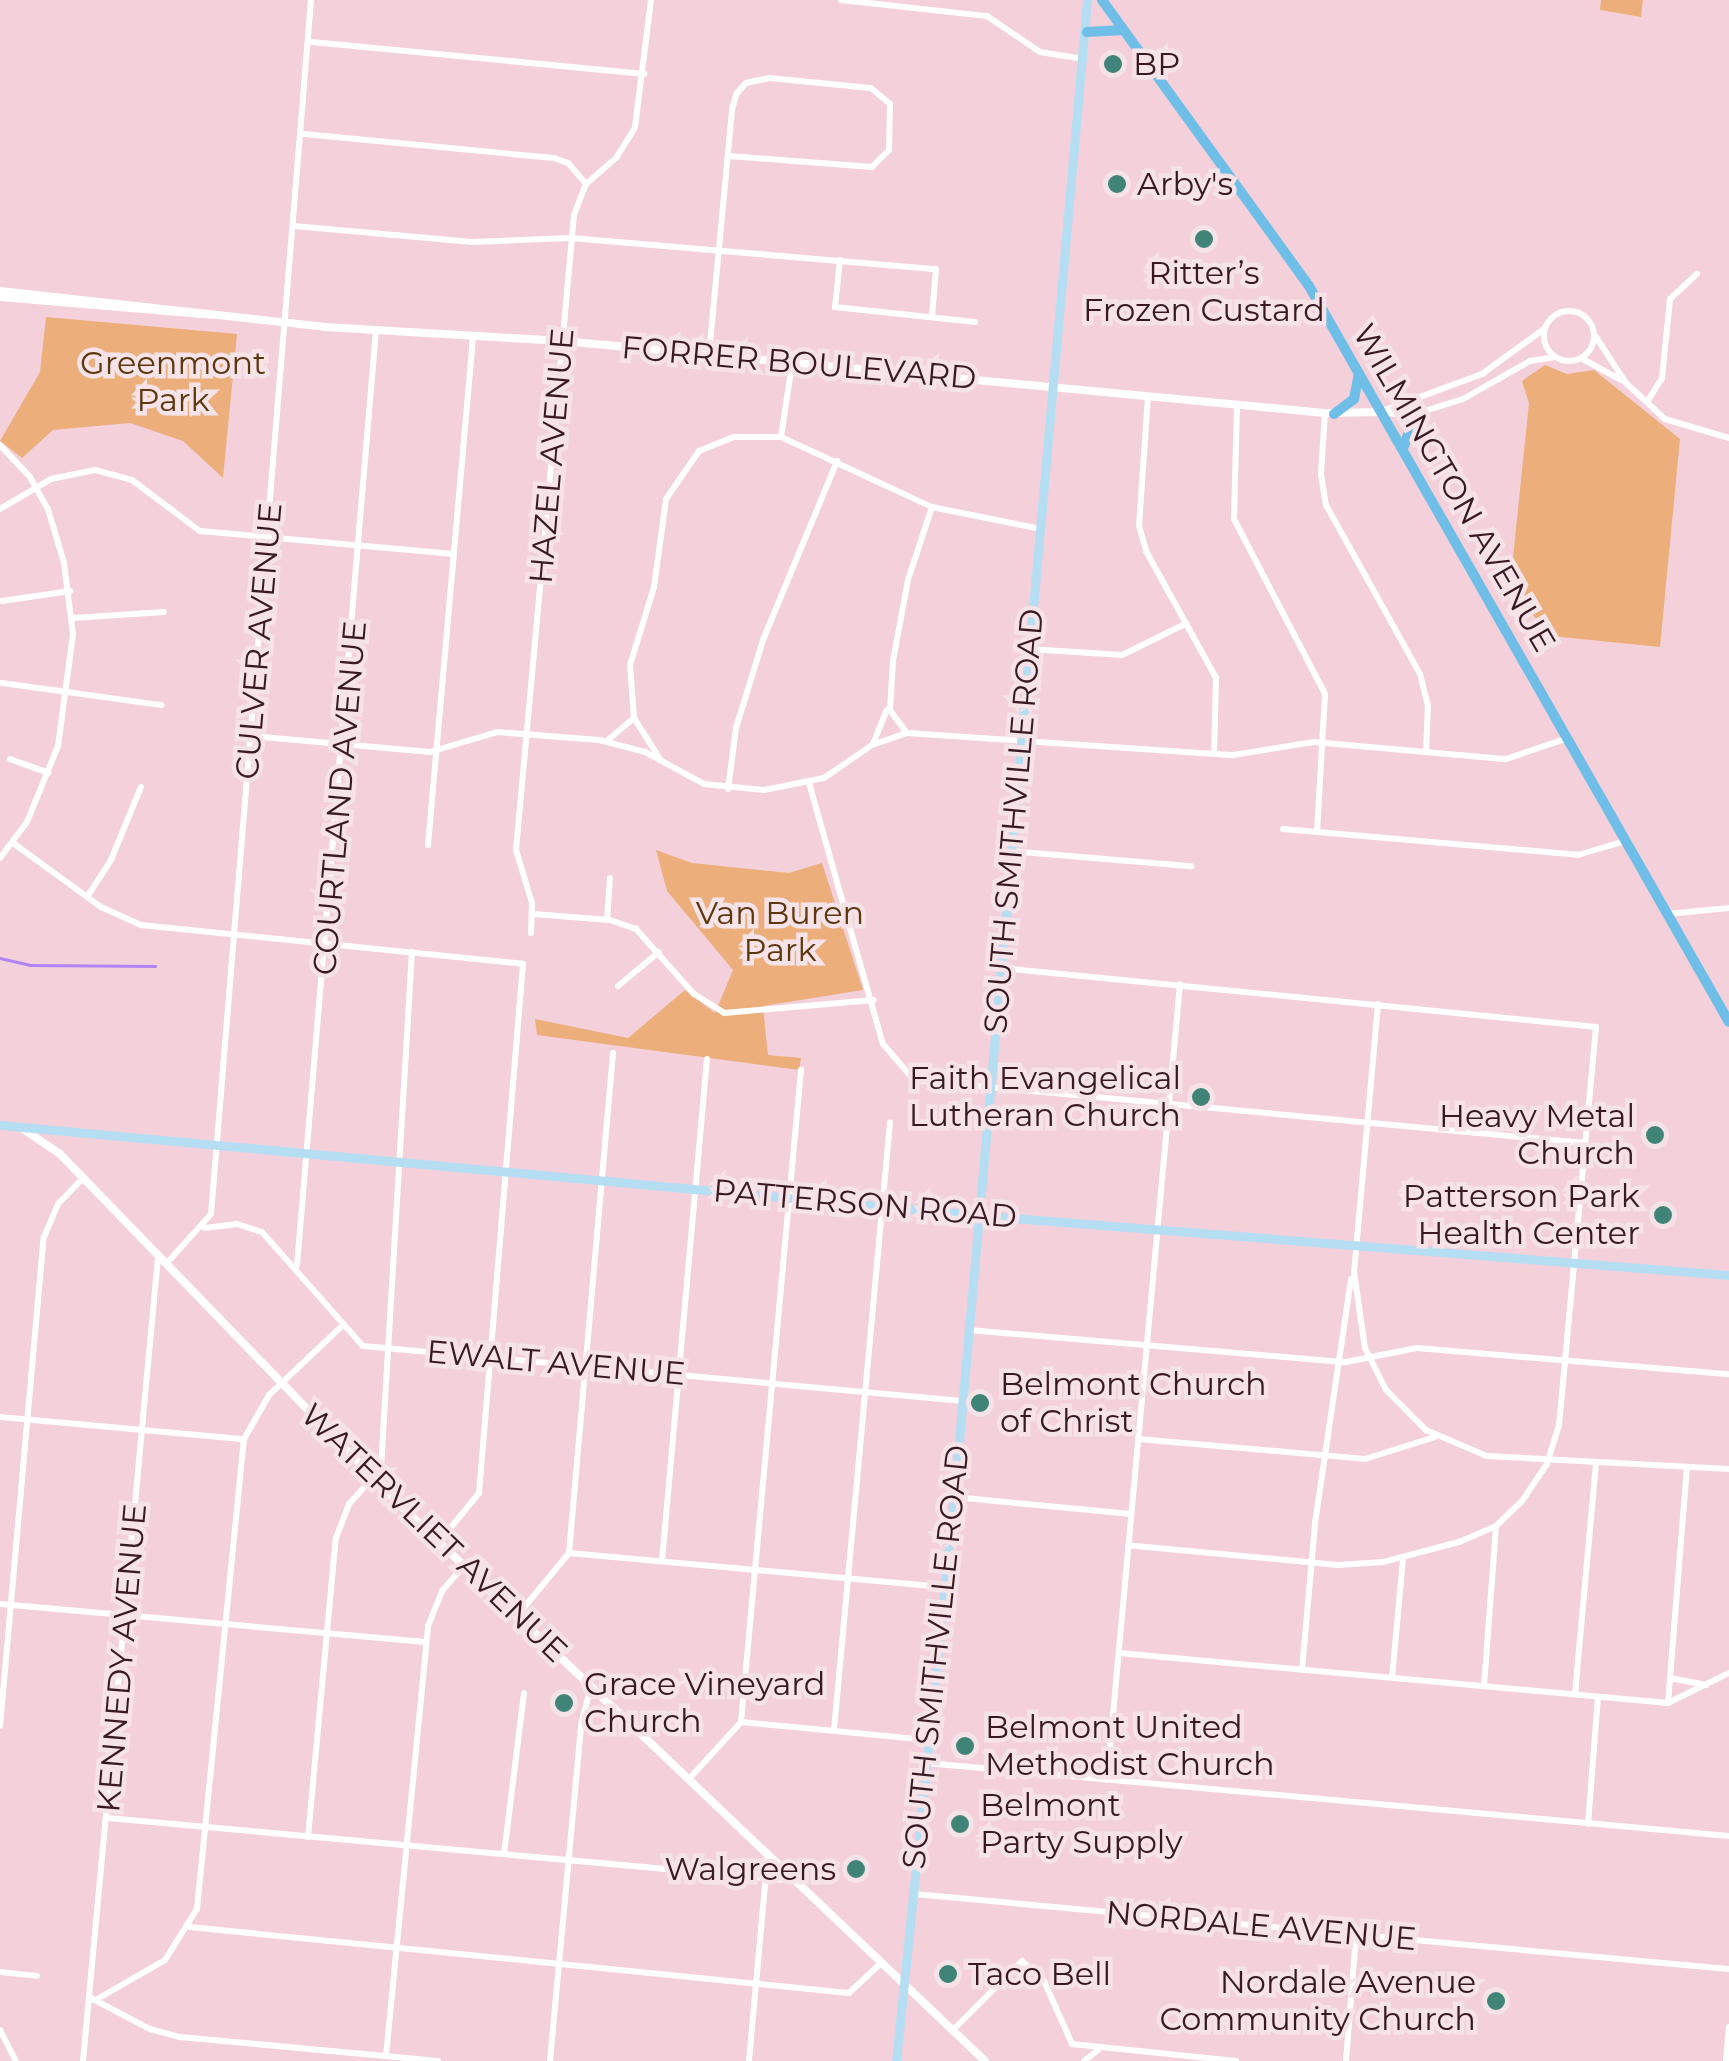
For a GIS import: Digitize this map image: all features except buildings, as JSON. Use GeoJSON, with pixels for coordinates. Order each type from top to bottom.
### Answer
{"type":"FeatureCollection","features":[{"type":"Feature","properties":{"kind":"main road","name":"SOUTH SMITHVILLE ROAD"},"geometry":{"type":"LineString","coordinates":[[896,2061],[954,1497],[976,1215],[1087,32],[1086,0]]}},
{"type":"Feature","properties":{"kind":"main road","name":"WILMINGTON AVENUE"},"geometry":{"type":"LineString","coordinates":[[1102,0],[1272,229],[1405,452],[1729,1022]]}},
{"type":"Feature","properties":{"kind":"main road"},"geometry":{"type":"LineString","coordinates":[[1087,32],[1123,30]]}},
{"type":"Feature","properties":{"kind":"main road"},"geometry":{"type":"LineString","coordinates":[[1329,413],[1354,399],[1358,372]]}},
{"type":"Feature","properties":{"kind":"main road"},"geometry":{"type":"LineString","coordinates":[[1405,452],[1415,414]]}},
{"type":"Feature","properties":{"kind":"main road","name":"PATTERSON ROAD"},"geometry":{"type":"LineString","coordinates":[[0,1125],[1355,1250],[1729,1275]]}},
{"type":"Feature","properties":{"kind":"street","name":"CULVER AVENUE"},"geometry":{"type":"LineString","coordinates":[[204,1228],[212,1214],[266,537],[312,42],[311,0]]}},
{"type":"Feature","properties":{"kind":"street","name":"HAZEL AVENUE"},"geometry":{"type":"LineString","coordinates":[[531,933],[533,914],[516,850],[572,238],[586,184],[632,136],[644,74],[651,0]]}},
{"type":"Feature","properties":{"kind":"street"},"geometry":{"type":"LineString","coordinates":[[841,0],[987,16],[1040,52],[1084,59]]}},
{"type":"Feature","properties":{"kind":"street"},"geometry":{"type":"LineString","coordinates":[[312,42],[644,74]]}},
{"type":"Feature","properties":{"kind":"street"},"geometry":{"type":"LineString","coordinates":[[709,354],[718,254],[728,156],[734,99],[754,80],[871,88],[886,98],[892,140],[872,167],[728,156]]}},
{"type":"Feature","properties":{"kind":"street"},"geometry":{"type":"LineString","coordinates":[[303,134],[554,158],[568,163],[586,184]]}},
{"type":"Feature","properties":{"kind":"street"},"geometry":{"type":"LineString","coordinates":[[294,226],[472,242],[572,238],[718,254],[936,269],[932,317]]}},
{"type":"Feature","properties":{"kind":"street"},"geometry":{"type":"LineString","coordinates":[[840,260],[836,307],[975,322]]}},
{"type":"Feature","properties":{"kind":"street"},"geometry":{"type":"LineString","coordinates":[[1647,402],[1662,378],[1670,299],[1698,274]]}},
{"type":"Feature","properties":{"kind":"street","name":"FORRER BOULEVARD"},"geometry":{"type":"LineString","coordinates":[[0,294],[376,331],[709,354],[1329,413],[1415,414],[1494,386],[1542,356],[1581,358],[1626,384],[1675,425],[1729,438]]}},
{"type":"Feature","properties":{"kind":"street","name":"FORRER BOULEVARD"},"geometry":{"type":"LineString","coordinates":[[1381,412],[1482,374],[1544,329],[1554,316],[1570,311],[1588,320],[1626,384]]}},
{"type":"Feature","properties":{"kind":"street"},"geometry":{"type":"LineString","coordinates":[[1544,329],[1555,357]]}},
{"type":"Feature","properties":{"kind":"street","name":"COURTLAND AVENUE"},"geometry":{"type":"LineString","coordinates":[[297,1265],[328,944],[376,331]]}},
{"type":"Feature","properties":{"kind":"street"},"geometry":{"type":"LineString","coordinates":[[1581,358],[1594,334]]}},
{"type":"Feature","properties":{"kind":"street"},"geometry":{"type":"LineString","coordinates":[[428,845],[473,338]]}},
{"type":"Feature","properties":{"kind":"street"},"geometry":{"type":"LineString","coordinates":[[781,437],[792,364]]}},
{"type":"Feature","properties":{"kind":"street"},"geometry":{"type":"LineString","coordinates":[[1148,397],[1139,526],[1216,678],[1214,754]]}},
{"type":"Feature","properties":{"kind":"street"},"geometry":{"type":"LineString","coordinates":[[1237,405],[1234,519],[1323,685],[1325,743],[1317,832]]}},
{"type":"Feature","properties":{"kind":"street"},"geometry":{"type":"LineString","coordinates":[[1329,413],[1320,474],[1326,505],[1420,674],[1428,705],[1426,752]]}},
{"type":"Feature","properties":{"kind":"street"},"geometry":{"type":"LineString","coordinates":[[664,763],[634,718],[630,665],[654,587],[673,481],[700,451],[720,440],[781,437],[932,507],[1041,529]]}},
{"type":"Feature","properties":{"kind":"street"},"geometry":{"type":"LineString","coordinates":[[0,445],[36,486],[70,591],[73,618],[70,692],[49,773],[13,843],[0,858]]}},
{"type":"Feature","properties":{"kind":"street"},"geometry":{"type":"LineString","coordinates":[[728,789],[736,728],[767,628],[838,461]]}},
{"type":"Feature","properties":{"kind":"street"},"geometry":{"type":"LineString","coordinates":[[0,509],[36,486],[66,474],[104,471],[144,488],[191,527],[454,554]]}},
{"type":"Feature","properties":{"kind":"street"},"geometry":{"type":"LineString","coordinates":[[872,745],[889,704],[904,600],[932,507]]}},
{"type":"Feature","properties":{"kind":"street"},"geometry":{"type":"LineString","coordinates":[[2,600],[70,591]]}},
{"type":"Feature","properties":{"kind":"street"},"geometry":{"type":"LineString","coordinates":[[73,618],[164,612]]}},
{"type":"Feature","properties":{"kind":"street"},"geometry":{"type":"LineString","coordinates":[[1030,649],[1122,655],[1187,623]]}},
{"type":"Feature","properties":{"kind":"street"},"geometry":{"type":"LineString","coordinates":[[2,683],[161,705]]}},
{"type":"Feature","properties":{"kind":"street"},"geometry":{"type":"LineString","coordinates":[[889,704],[907,733]]}},
{"type":"Feature","properties":{"kind":"street"},"geometry":{"type":"LineString","coordinates":[[603,740],[634,718]]}},
{"type":"Feature","properties":{"kind":"street"},"geometry":{"type":"LineString","coordinates":[[251,736],[436,751],[497,732],[603,740],[728,789],[808,784],[872,745],[907,733],[1214,754],[1325,743],[1516,759],[1569,738]]}},
{"type":"Feature","properties":{"kind":"street"},"geometry":{"type":"LineString","coordinates":[[10,758],[49,773]]}},
{"type":"Feature","properties":{"kind":"street"},"geometry":{"type":"LineString","coordinates":[[808,784],[886,1053],[905,1076],[934,1087],[1585,1143]]}},
{"type":"Feature","properties":{"kind":"street"},"geometry":{"type":"LineString","coordinates":[[87,897],[112,860],[141,788]]}},
{"type":"Feature","properties":{"kind":"street"},"geometry":{"type":"LineString","coordinates":[[1282,829],[1578,855],[1626,840]]}},
{"type":"Feature","properties":{"kind":"street"},"geometry":{"type":"LineString","coordinates":[[13,843],[87,897],[141,926],[523,964],[510,1172],[478,1502],[439,1542]]}},
{"type":"Feature","properties":{"kind":"street"},"geometry":{"type":"LineString","coordinates":[[1011,852],[1191,866]]}},
{"type":"Feature","properties":{"kind":"street"},"geometry":{"type":"LineString","coordinates":[[606,920],[610,878]]}},
{"type":"Feature","properties":{"kind":"street"},"geometry":{"type":"LineString","coordinates":[[1668,914],[1729,908]]}},
{"type":"Feature","properties":{"kind":"street"},"geometry":{"type":"LineString","coordinates":[[533,914],[606,920],[636,930],[700,1000],[724,1013],[873,1000]]}},
{"type":"Feature","properties":{"kind":"street"},"geometry":{"type":"LineString","coordinates":[[308,1836],[340,1522],[376,1481],[412,951]]}},
{"type":"Feature","properties":{"kind":"street"},"geometry":{"type":"LineString","coordinates":[[618,986],[658,952]]}},
{"type":"Feature","properties":{"kind":"street"},"geometry":{"type":"LineString","coordinates":[[1000,968],[1591,1022],[1596,1031],[1565,1360],[1547,1464],[1496,1526],[1403,1559],[1311,1563],[1128,1545]]}},
{"type":"Feature","properties":{"kind":"street"},"geometry":{"type":"LineString","coordinates":[[1107,1780],[1180,984]]}},
{"type":"Feature","properties":{"kind":"street"},"geometry":{"type":"LineString","coordinates":[[1302,1670],[1311,1563],[1355,1250],[1378,1004]]}},
{"type":"Feature","properties":{"kind":"street"},"geometry":{"type":"LineString","coordinates":[[517,1616],[569,1553],[613,1054]]}},
{"type":"Feature","properties":{"kind":"street"},"geometry":{"type":"LineString","coordinates":[[662,1562],[707,1059]]}},
{"type":"Feature","properties":{"kind":"street"},"geometry":{"type":"LineString","coordinates":[[689,1778],[742,1722],[801,1070]]}},
{"type":"Feature","properties":{"kind":"street"},"geometry":{"type":"LineString","coordinates":[[834,1730],[890,1123]]}},
{"type":"Feature","properties":{"kind":"street","name":"WATERVLIET AVENUE"},"geometry":{"type":"LineString","coordinates":[[18,1127],[51,1146],[376,1481],[985,2061]]}},
{"type":"Feature","properties":{"kind":"street"},"geometry":{"type":"LineString","coordinates":[[0,1726],[44,1237],[58,1204],[83,1178]]}},
{"type":"Feature","properties":{"kind":"street"},"geometry":{"type":"LineString","coordinates":[[100,1998],[155,1969],[190,1927],[201,1894],[244,1439],[282,1383],[340,1327],[297,1265],[254,1228],[204,1228],[166,1264]]}},
{"type":"Feature","properties":{"kind":"street"},"geometry":{"type":"LineString","coordinates":[[1355,1250],[1356,1311],[1368,1357],[1400,1408],[1436,1436],[1487,1456],[1547,1464],[1729,1469]]}},
{"type":"Feature","properties":{"kind":"street","name":"KENNEDY AVENUE"},"geometry":{"type":"LineString","coordinates":[[83,2061],[158,1256]]}},
{"type":"Feature","properties":{"kind":"street","name":"EWALT AVENUE"},"geometry":{"type":"LineString","coordinates":[[340,1327],[356,1343],[388,1348],[962,1400]]}},
{"type":"Feature","properties":{"kind":"street"},"geometry":{"type":"LineString","coordinates":[[967,1330],[1340,1361],[1416,1348],[1729,1374]]}},
{"type":"Feature","properties":{"kind":"street"},"geometry":{"type":"LineString","coordinates":[[0,1417],[244,1439]]}},
{"type":"Feature","properties":{"kind":"street"},"geometry":{"type":"LineString","coordinates":[[1138,1439],[1380,1458],[1436,1436]]}},
{"type":"Feature","properties":{"kind":"street"},"geometry":{"type":"LineString","coordinates":[[1575,1694],[1596,1466]]}},
{"type":"Feature","properties":{"kind":"street"},"geometry":{"type":"LineString","coordinates":[[1668,1703],[1687,1468]]}},
{"type":"Feature","properties":{"kind":"street"},"geometry":{"type":"LineString","coordinates":[[954,1497],[1131,1514]]}},
{"type":"Feature","properties":{"kind":"street"},"geometry":{"type":"LineString","coordinates":[[1484,1686],[1496,1526]]}},
{"type":"Feature","properties":{"kind":"street"},"geometry":{"type":"LineString","coordinates":[[569,1553],[945,1587]]}},
{"type":"Feature","properties":{"kind":"street"},"geometry":{"type":"LineString","coordinates":[[1392,1678],[1403,1559]]}},
{"type":"Feature","properties":{"kind":"street"},"geometry":{"type":"LineString","coordinates":[[386,2056],[425,1642],[435,1604],[464,1566]]}},
{"type":"Feature","properties":{"kind":"street"},"geometry":{"type":"LineString","coordinates":[[0,1604],[425,1642]]}},
{"type":"Feature","properties":{"kind":"street"},"geometry":{"type":"LineString","coordinates":[[1119,1652],[1668,1703],[1729,1673]]}},
{"type":"Feature","properties":{"kind":"street"},"geometry":{"type":"LineString","coordinates":[[1670,1678],[1707,1685]]}},
{"type":"Feature","properties":{"kind":"street"},"geometry":{"type":"LineString","coordinates":[[550,2061],[591,1686]]}},
{"type":"Feature","properties":{"kind":"street"},"geometry":{"type":"LineString","coordinates":[[504,1854],[524,1693]]}},
{"type":"Feature","properties":{"kind":"street"},"geometry":{"type":"LineString","coordinates":[[1588,1824],[1598,1698]]}},
{"type":"Feature","properties":{"kind":"street"},"geometry":{"type":"LineString","coordinates":[[742,1722],[929,1740]]}},
{"type":"Feature","properties":{"kind":"street"},"geometry":{"type":"LineString","coordinates":[[926,1763],[1729,1836]]}},
{"type":"Feature","properties":{"kind":"street"},"geometry":{"type":"LineString","coordinates":[[108,1818],[797,1881]]}},
{"type":"Feature","properties":{"kind":"street"},"geometry":{"type":"LineString","coordinates":[[749,2061],[768,1854]]}},
{"type":"Feature","properties":{"kind":"street","name":"NORDALE AVENUE"},"geometry":{"type":"LineString","coordinates":[[912,1894],[1729,1969]]}},
{"type":"Feature","properties":{"kind":"street"},"geometry":{"type":"LineString","coordinates":[[190,1927],[397,1951],[849,1993],[882,1962]]}},
{"type":"Feature","properties":{"kind":"street"},"geometry":{"type":"LineString","coordinates":[[1346,2061],[1356,1936]]}},
{"type":"Feature","properties":{"kind":"street"},"geometry":{"type":"LineString","coordinates":[[954,2029],[1022,1961],[1044,1981],[1082,2061],[1100,2049]]}},
{"type":"Feature","properties":{"kind":"street"},"geometry":{"type":"LineString","coordinates":[[0,1972],[37,1976]]}},
{"type":"Feature","properties":{"kind":"street"},"geometry":{"type":"LineString","coordinates":[[90,1996],[100,1998],[136,2022],[180,2037],[438,2061]]}},
{"type":"Feature","properties":{"kind":"street"},"geometry":{"type":"LineString","coordinates":[[1726,2061],[1729,2026]]}},
{"type":"Feature","properties":{"kind":"street"},"geometry":{"type":"LineString","coordinates":[[0,2030],[16,2061]]}},
{"type":"Feature","properties":{"kind":"street"},"geometry":{"type":"LineString","coordinates":[[1072,2044],[1236,2061]]}},
{"type":"Feature","properties":{"kind":"green space"},"geometry":{"type":"Polygon","coordinates":[[[1601,0],[1643,0],[1641,17],[1600,10],[1601,0]]]}},
{"type":"Feature","properties":{"kind":"green space","name":"Greenmont Park"},"geometry":{"type":"Polygon","coordinates":[[[46,317],[237,334],[223,478],[183,441],[130,423],[53,430],[22,458],[0,441],[40,372],[46,317]]]}},
{"type":"Feature","properties":{"kind":"green space"},"geometry":{"type":"Polygon","coordinates":[[[1545,365],[1567,374],[1594,370],[1680,439],[1660,647],[1551,636],[1518,598],[1512,567],[1529,403],[1522,381],[1545,365]]]}},
{"type":"Feature","properties":{"kind":"green space","name":"Van Buren Park"},"geometry":{"type":"Polygon","coordinates":[[[656,850],[692,863],[789,873],[822,863],[863,990],[763,1006],[768,1055],[801,1058],[799,1070],[537,1035],[535,1019],[628,1038],[685,990],[715,1013],[733,970],[667,891],[656,850]]]}},
{"type":"Feature","properties":{"kind":"waterway"},"geometry":{"type":"LineString","coordinates":[[0,958],[30,965],[155,966]]}},
{"type":"Feature","properties":{"kind":"place","name":"BP"},"geometry":{"type":"Point","coordinates":[1113,64]}},
{"type":"Feature","properties":{"kind":"place","name":"Arby's"},"geometry":{"type":"Point","coordinates":[1117,184]}},
{"type":"Feature","properties":{"kind":"place","name":"Ritter’s Frozen Custard"},"geometry":{"type":"Point","coordinates":[1204,239]}},
{"type":"Feature","properties":{"kind":"place","name":"Faith Evangelical Lutheran Church"},"geometry":{"type":"Point","coordinates":[1201,1097]}},
{"type":"Feature","properties":{"kind":"place","name":"Heavy Metal Church"},"geometry":{"type":"Point","coordinates":[1655,1135]}},
{"type":"Feature","properties":{"kind":"place","name":"Patterson Park Health Center"},"geometry":{"type":"Point","coordinates":[1663,1215]}},
{"type":"Feature","properties":{"kind":"place","name":"Belmont Church of Christ"},"geometry":{"type":"Point","coordinates":[980,1403]}},
{"type":"Feature","properties":{"kind":"place","name":"Grace Vineyard Church"},"geometry":{"type":"Point","coordinates":[564,1703]}},
{"type":"Feature","properties":{"kind":"place","name":"Belmont United Methodist Church"},"geometry":{"type":"Point","coordinates":[965,1746]}},
{"type":"Feature","properties":{"kind":"place","name":"Belmont Party Supply"},"geometry":{"type":"Point","coordinates":[960,1824]}},
{"type":"Feature","properties":{"kind":"place","name":"Walgreens"},"geometry":{"type":"Point","coordinates":[856,1869]}},
{"type":"Feature","properties":{"kind":"place","name":"Taco Bell"},"geometry":{"type":"Point","coordinates":[948,1974]}},
{"type":"Feature","properties":{"kind":"place","name":"Nordale Avenue Community Church"},"geometry":{"type":"Point","coordinates":[1496,2001]}}]}
